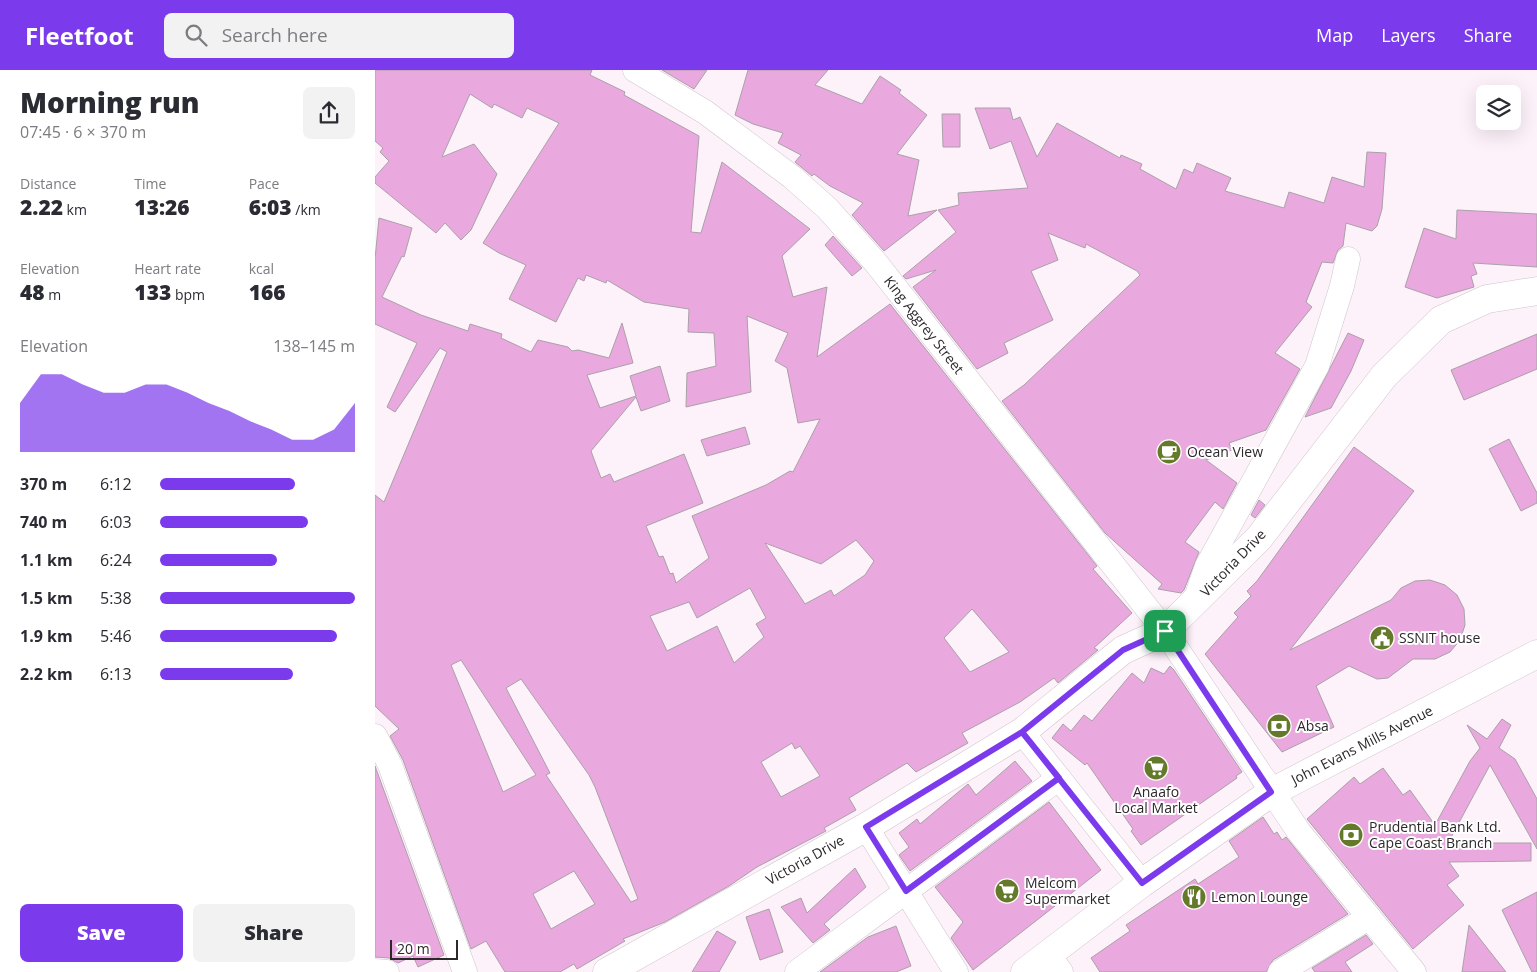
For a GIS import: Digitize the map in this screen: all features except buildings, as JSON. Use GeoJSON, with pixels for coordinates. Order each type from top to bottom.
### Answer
{"type":"FeatureCollection","features":[{"type":"Feature","properties":{"kind":"street","name":"King Aggrey Street"},"geometry":{"type":"LineString","coordinates":[[635,70],[705,112],[792,178],[827,208],[876,263],[1165,631],[1299,832],[1414,972]]}},
{"type":"Feature","properties":{"kind":"street"},"geometry":{"type":"LineString","coordinates":[[1195,601],[1207,566],[1317,366],[1348,259]]}},
{"type":"Feature","properties":{"kind":"street","name":"Victoria Drive"},"geometry":{"type":"LineString","coordinates":[[607,972],[866,827],[1022,732],[1123,650],[1165,631],[1259,538],[1384,376],[1441,320],[1487,300],[1537,291]]}},
{"type":"Feature","properties":{"kind":"street","name":"John Evans Mills Avenue"},"geometry":{"type":"LineString","coordinates":[[1025,972],[1055,964],[1142,883],[1271,792],[1537,654]]}},
{"type":"Feature","properties":{"kind":"street"},"geometry":{"type":"LineString","coordinates":[[1022,732],[1142,883]]}},
{"type":"Feature","properties":{"kind":"street"},"geometry":{"type":"LineString","coordinates":[[375,736],[390,765],[465,972]]}},
{"type":"Feature","properties":{"kind":"street"},"geometry":{"type":"LineString","coordinates":[[797,972],[1059,778]]}},
{"type":"Feature","properties":{"kind":"street"},"geometry":{"type":"LineString","coordinates":[[866,827],[956,972]]}},
{"type":"Feature","properties":{"kind":"street"},"geometry":{"type":"LineString","coordinates":[[1280,972],[1368,918]]}},
{"type":"Feature","properties":{"kind":"street"},"geometry":{"type":"LineString","coordinates":[[375,971],[387,972]]}},
{"type":"Feature","properties":{"kind":"place","name":"Ocean View"},"geometry":{"type":"Point","coordinates":[1169,452]}},
{"type":"Feature","properties":{"kind":"place","name":"SSNIT house"},"geometry":{"type":"Point","coordinates":[1382,638]}},
{"type":"Feature","properties":{"kind":"place","name":"Absa"},"geometry":{"type":"Point","coordinates":[1279,726]}},
{"type":"Feature","properties":{"kind":"place","name":"Anaafo Local Market"},"geometry":{"type":"Point","coordinates":[1156,768]}},
{"type":"Feature","properties":{"kind":"place","name":"Prudential Bank Ltd. Cape Coast Branch"},"geometry":{"type":"Point","coordinates":[1351,835]}},
{"type":"Feature","properties":{"kind":"place","name":"Melcom Supermarket"},"geometry":{"type":"Point","coordinates":[1007,891]}},
{"type":"Feature","properties":{"kind":"place","name":"Lemon Lounge"},"geometry":{"type":"Point","coordinates":[1194,897]}},
{"type":"Feature","properties":{"kind":"route"},"geometry":{"type":"LineString","coordinates":[[1165,631],[1123,650],[1022,732],[1059,778],[906,891],[866,827],[1022,732],[1142,883],[1271,792],[1165,631]]}}]}
